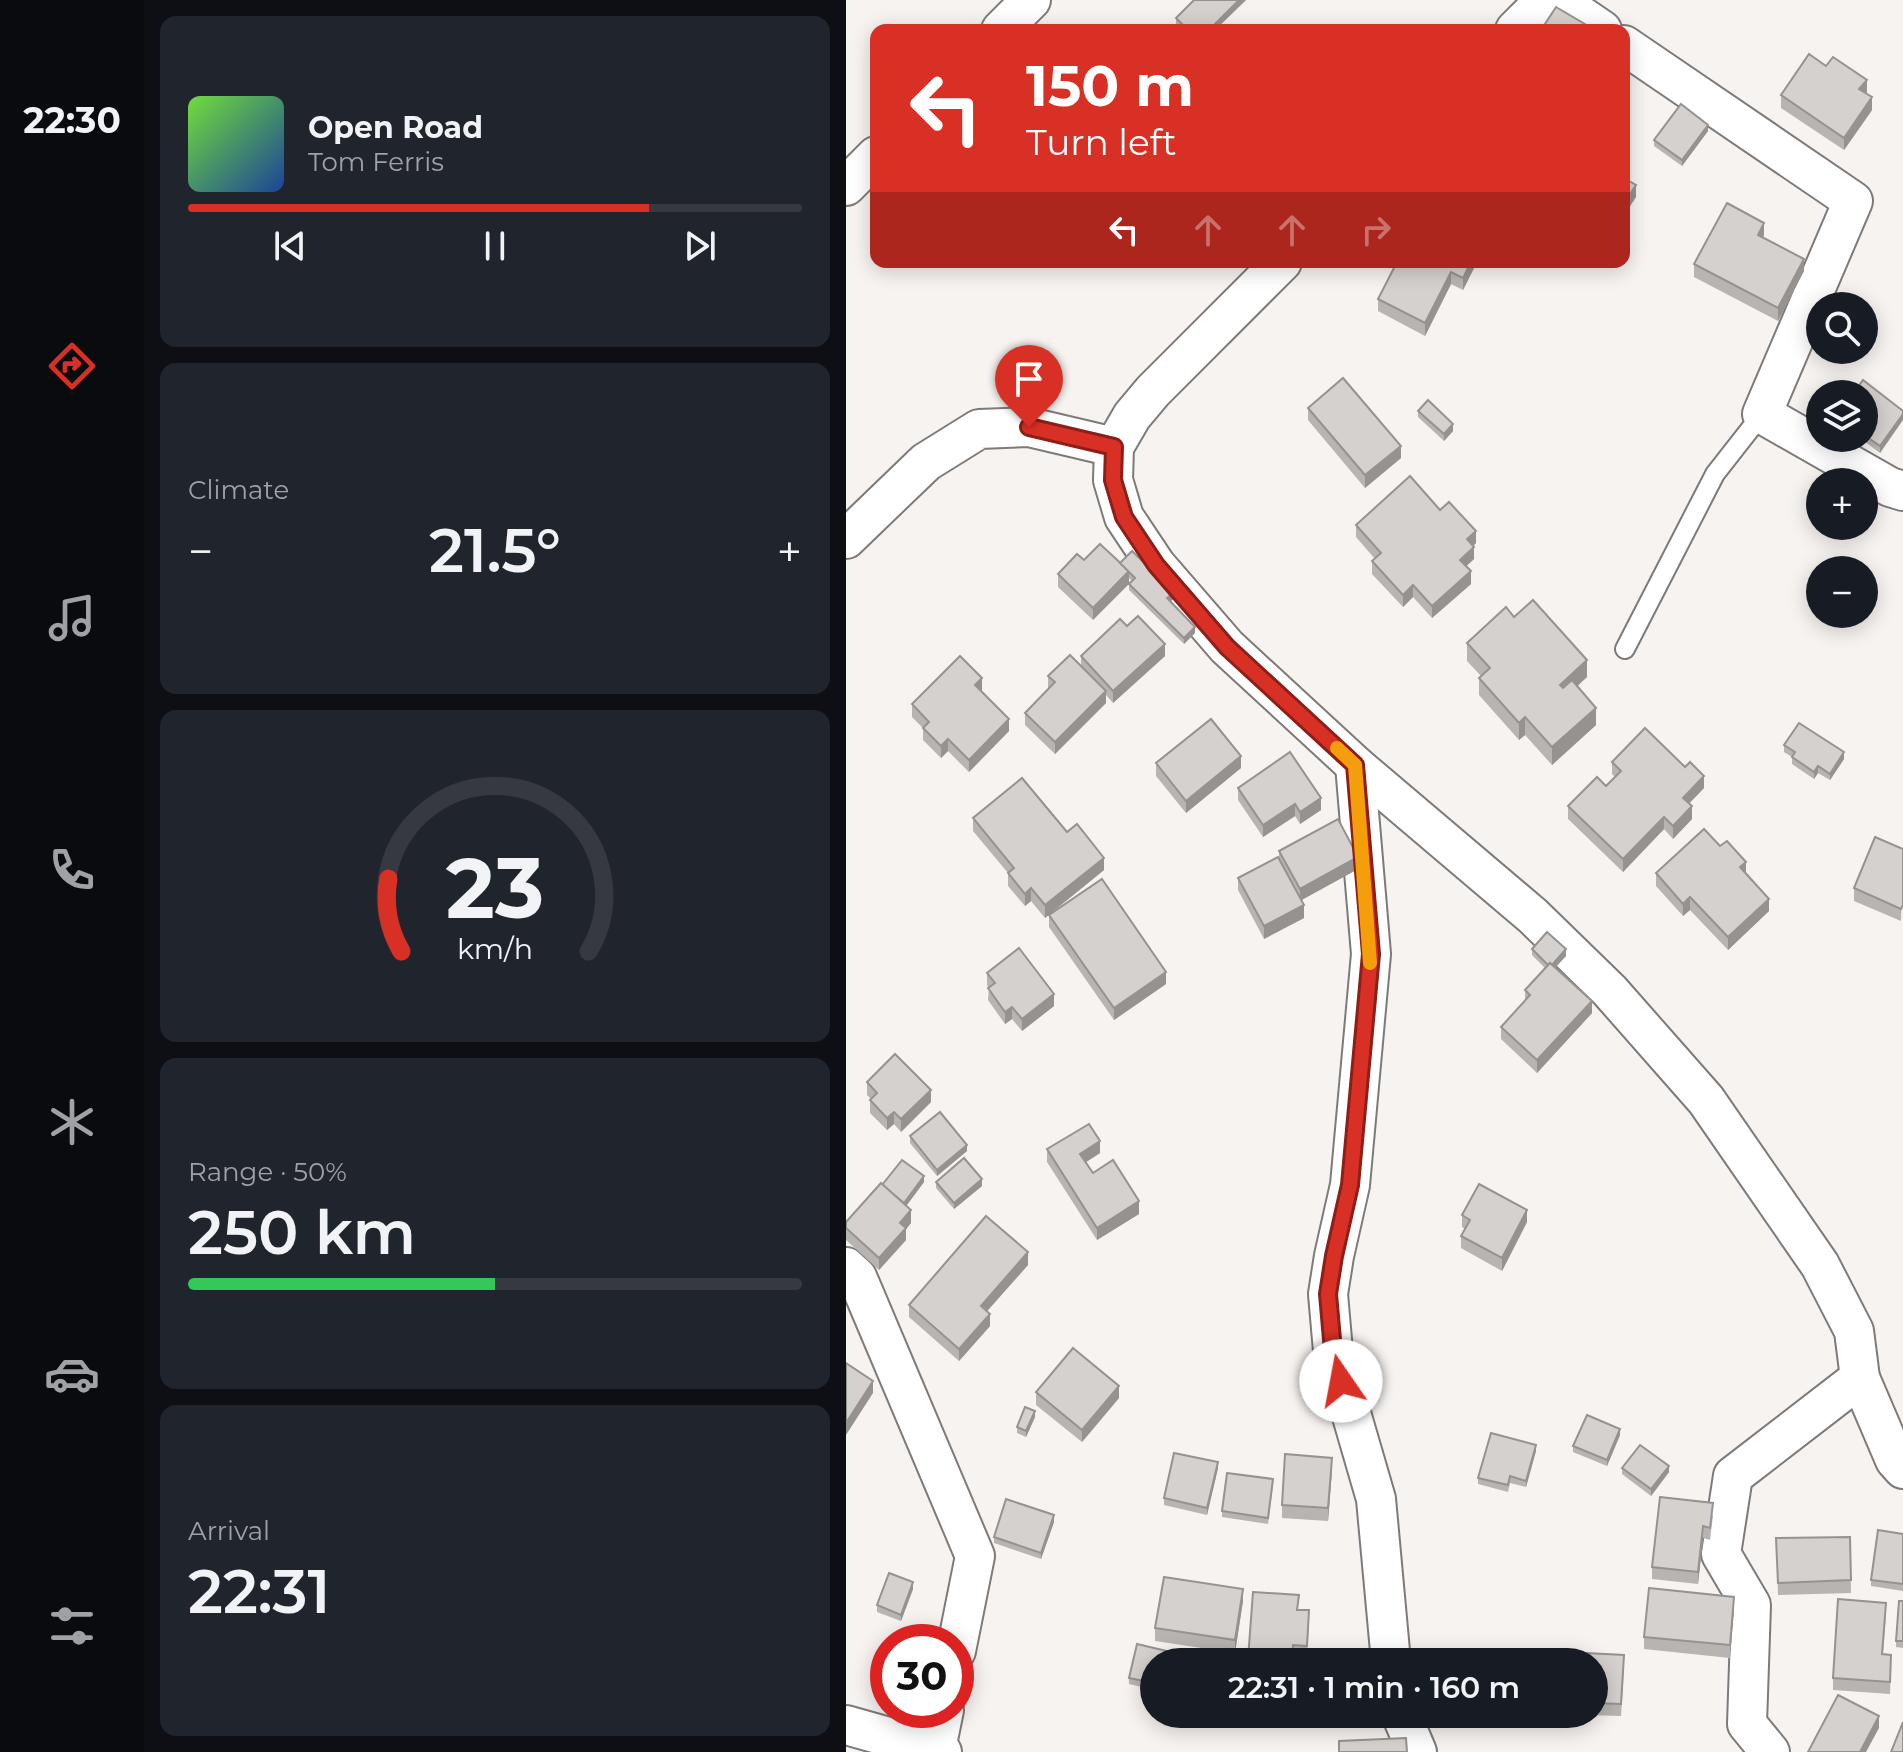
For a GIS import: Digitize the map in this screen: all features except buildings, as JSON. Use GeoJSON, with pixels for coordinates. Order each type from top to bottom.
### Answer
{"type":"FeatureCollection","features":[{"type":"Feature","properties":{"kind":"street"},"geometry":{"type":"LineString","coordinates":[[1007,24],[1031,0]]}},
{"type":"Feature","properties":{"kind":"street"},"geometry":{"type":"LineString","coordinates":[[1521,24],[1545,0]]}},
{"type":"Feature","properties":{"kind":"street"},"geometry":{"type":"LineString","coordinates":[[1558,0],[1593,24]]}},
{"type":"Feature","properties":{"kind":"street"},"geometry":{"type":"LineString","coordinates":[[1630,49],[1853,201],[1762,414],[1890,487],[1903,491]]}},
{"type":"Feature","properties":{"kind":"street"},"geometry":{"type":"LineString","coordinates":[[846,186],[870,162]]}},
{"type":"Feature","properties":{"kind":"street"},"geometry":{"type":"LineString","coordinates":[[1276,268],[1132,416],[1114,447],[1113,480],[1124,517],[1156,565],[1227,647],[1355,765],[1533,916],[1610,991],[1706,1100],[1820,1265],[1854,1331],[1860,1378],[1895,1460],[1903,1469]]}},
{"type":"Feature","properties":{"kind":"street"},"geometry":{"type":"LineString","coordinates":[[846,539],[926,462],[979,429],[1029,427],[1114,447]]}},
{"type":"Feature","properties":{"kind":"street"},"geometry":{"type":"LineString","coordinates":[[1355,765],[1371,954],[1350,1185],[1328,1294],[1333,1351],[1376,1499],[1390,1648]]}},
{"type":"Feature","properties":{"kind":"street"},"geometry":{"type":"LineString","coordinates":[[846,1267],[857,1277],[975,1556],[961,1624]]}},
{"type":"Feature","properties":{"kind":"street"},"geometry":{"type":"LineString","coordinates":[[1770,1752],[1747,1724],[1751,1605],[1721,1554],[1733,1476],[1860,1378]]}},
{"type":"Feature","properties":{"kind":"street"},"geometry":{"type":"LineString","coordinates":[[846,1725],[939,1751],[942,1728]]}},
{"type":"Feature","properties":{"kind":"street"},"geometry":{"type":"LineString","coordinates":[[1407,1728],[1417,1752]]}},
{"type":"Feature","properties":{"kind":"lane"},"geometry":{"type":"LineString","coordinates":[[1625,649],[1715,474],[1762,414]]}},
{"type":"Feature","properties":{"kind":"slow traffic"},"geometry":{"type":"LineString","coordinates":[[1337,748],[1355,765],[1370,963]]}},
{"type":"Feature","properties":{"kind":"route"},"geometry":{"type":"LineString","coordinates":[[1029,427],[1114,447],[1113,480],[1124,517],[1156,565],[1227,647],[1355,765],[1371,954],[1350,1185],[1328,1294],[1333,1351],[1341,1381]]}}]}
